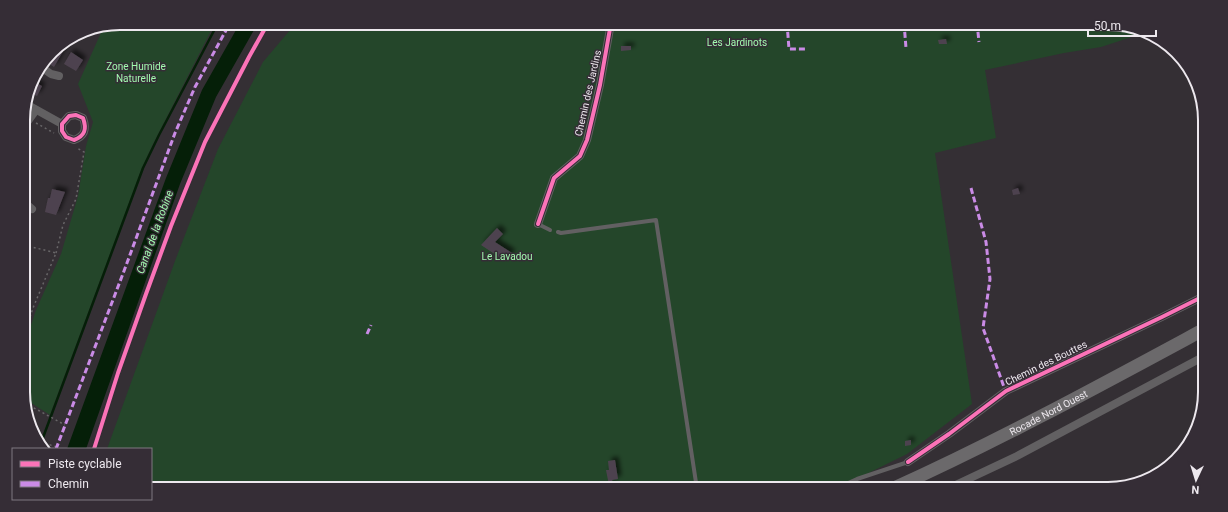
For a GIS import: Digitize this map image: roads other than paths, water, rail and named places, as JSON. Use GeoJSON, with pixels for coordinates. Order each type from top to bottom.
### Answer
{"type":"FeatureCollection","features":[{"type":"Feature","properties":{"kind":"main road","name":"Rocade Nord Ouest"},"geometry":{"type":"LineString","coordinates":[[907,482],[995,440],[1198,333]]}},
{"type":"Feature","properties":{"kind":"street","name":"Chemin des Jardins"},"geometry":{"type":"LineString","coordinates":[[538,224],[554,178],[580,156],[587,140],[600,85],[610,30]]}},
{"type":"Feature","properties":{"kind":"street"},"geometry":{"type":"LineString","coordinates":[[45,70],[59,76]]}},
{"type":"Feature","properties":{"kind":"street"},"geometry":{"type":"LineString","coordinates":[[31,107],[62,124]]}},
{"type":"Feature","properties":{"kind":"street"},"geometry":{"type":"LineString","coordinates":[[30,119],[36,110]]}},
{"type":"Feature","properties":{"kind":"street","name":"Chemin des Bouttes"},"geometry":{"type":"LineString","coordinates":[[908,462],[949,434],[1006,391],[1198,299]]}},
{"type":"Feature","properties":{"kind":"street"},"geometry":{"type":"LineString","coordinates":[[962,482],[1017,456],[1198,360]]}},
{"type":"Feature","properties":{"kind":"lane"},"geometry":{"type":"LineString","coordinates":[[94,448],[118,373],[168,233],[205,142],[264,30]]}},
{"type":"Feature","properties":{"kind":"lane"},"geometry":{"type":"LineString","coordinates":[[558,232],[561,233],[656,220],[696,482]]}},
{"type":"Feature","properties":{"kind":"lane"},"geometry":{"type":"LineString","coordinates":[[538,224],[550,230]]}},
{"type":"Feature","properties":{"kind":"lane"},"geometry":{"type":"LineString","coordinates":[[850,482],[908,462]]}},
{"type":"Feature","properties":{"kind":"water","name":"Canal de la Robine"},"geometry":{"type":"Polygon","coordinates":[[[236,30],[254,30],[216,97],[180,184],[86,448],[67,448],[166,178],[202,90],[236,30]]]}},
{"type":"Feature","properties":{"kind":"waterway"},"geometry":{"type":"LineString","coordinates":[[43,438],[143,168],[214,30]]}},
{"type":"Feature","properties":{"kind":"park label","name":"Les Jardinots"},"geometry":{"type":"Point","coordinates":[737,42]}},
{"type":"Feature","properties":{"kind":"park label","name":"Zone Humide Naturelle"},"geometry":{"type":"Point","coordinates":[136,72]}},
{"type":"Feature","properties":{"kind":"park label","name":"Le Lavadou"},"geometry":{"type":"Point","coordinates":[507,256]}}]}
